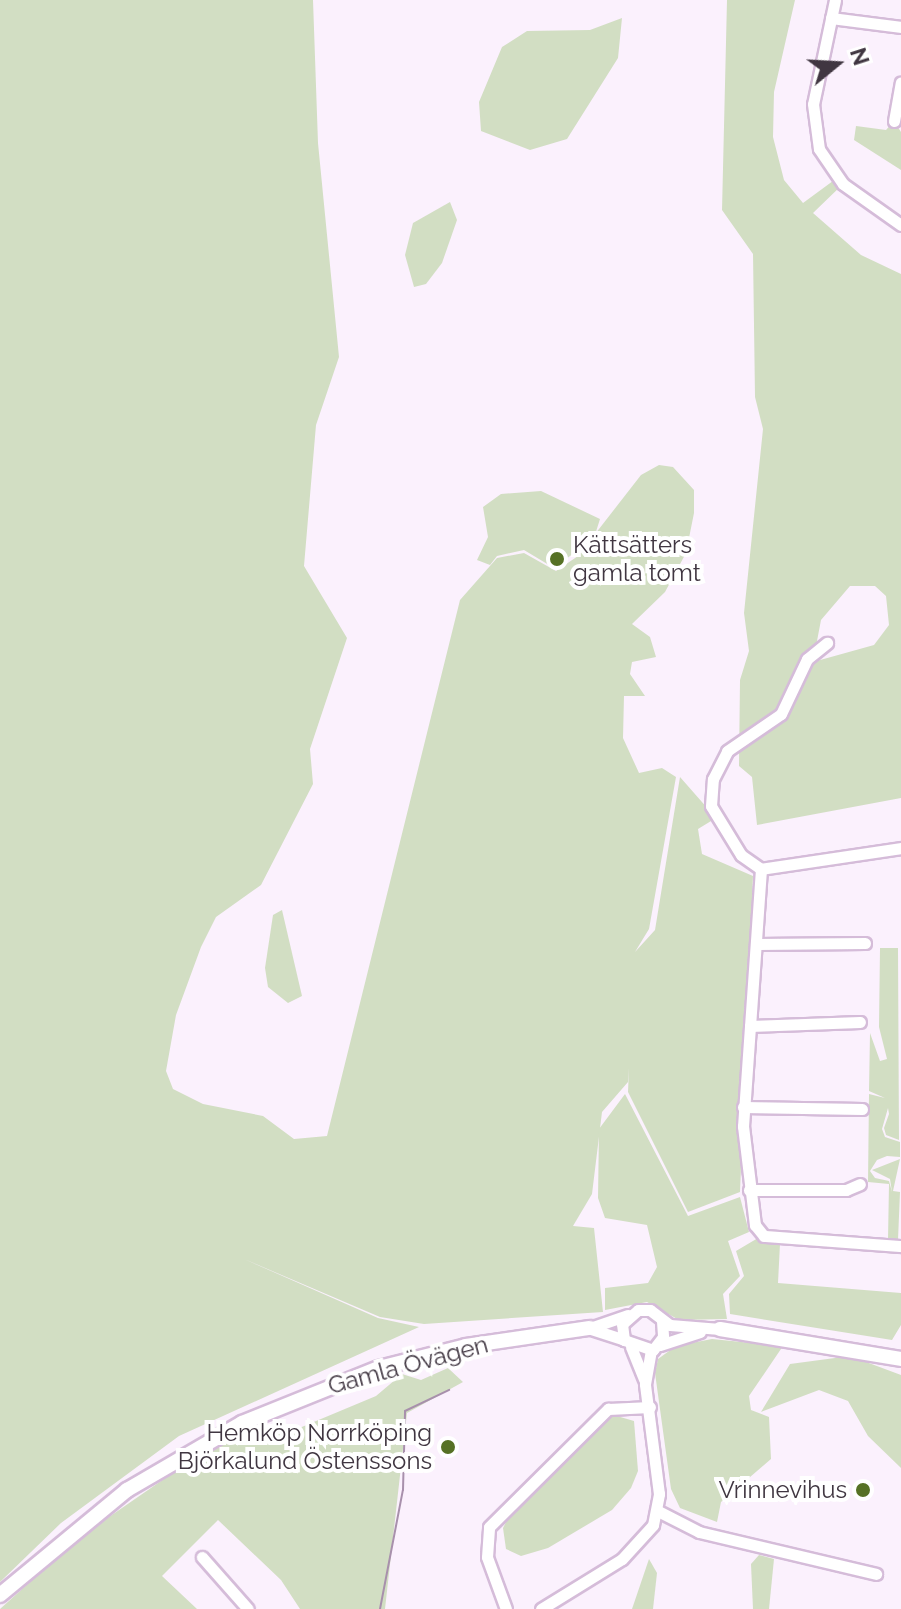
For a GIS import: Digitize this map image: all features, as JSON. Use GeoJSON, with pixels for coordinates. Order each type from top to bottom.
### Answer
{"type":"FeatureCollection","features":[{"type":"Feature","properties":{"kind":"main road","name":"Gamla Övägen"},"geometry":{"type":"LineString","coordinates":[[0,1595],[127,1490],[242,1423],[379,1368],[590,1328]]}},
{"type":"Feature","properties":{"kind":"main road","name":"Gamla Övägen"},"geometry":{"type":"LineString","coordinates":[[720,1329],[901,1359]]}},
{"type":"Feature","properties":{"kind":"street"},"geometry":{"type":"LineString","coordinates":[[835,0],[813,104],[819,149],[843,184],[901,225]]}},
{"type":"Feature","properties":{"kind":"street"},"geometry":{"type":"LineString","coordinates":[[831,18],[901,27]]}},
{"type":"Feature","properties":{"kind":"street"},"geometry":{"type":"LineString","coordinates":[[894,121],[901,83]]}},
{"type":"Feature","properties":{"kind":"street"},"geometry":{"type":"LineString","coordinates":[[827,643],[807,659],[781,714],[727,751],[711,789],[721,823],[741,855],[761,869],[901,848]]}},
{"type":"Feature","properties":{"kind":"street"},"geometry":{"type":"LineString","coordinates":[[761,869],[743,1107],[749,1190],[764,1236],[901,1246]]}},
{"type":"Feature","properties":{"kind":"street"},"geometry":{"type":"LineString","coordinates":[[757,944],[865,943]]}},
{"type":"Feature","properties":{"kind":"street"},"geometry":{"type":"LineString","coordinates":[[750,1026],[860,1022]]}},
{"type":"Feature","properties":{"kind":"street"},"geometry":{"type":"LineString","coordinates":[[743,1107],[862,1109]]}},
{"type":"Feature","properties":{"kind":"street"},"geometry":{"type":"LineString","coordinates":[[749,1190],[846,1190],[860,1184]]}},
{"type":"Feature","properties":{"kind":"street","name":"Gamla Övägen"},"geometry":{"type":"LineString","coordinates":[[590,1328],[650,1310],[662,1321],[720,1329]]}},
{"type":"Feature","properties":{"kind":"street"},"geometry":{"type":"LineString","coordinates":[[541,1609],[622,1559],[653,1525],[658,1511],[650,1407],[645,1384],[627,1344],[628,1315]]}},
{"type":"Feature","properties":{"kind":"street"},"geometry":{"type":"LineString","coordinates":[[645,1384],[662,1321]]}},
{"type":"Feature","properties":{"kind":"street","name":"Gamla Övägen"},"geometry":{"type":"LineString","coordinates":[[590,1328],[627,1344],[654,1348],[720,1329]]}},
{"type":"Feature","properties":{"kind":"street"},"geometry":{"type":"LineString","coordinates":[[506,1609],[487,1557],[489,1527],[608,1409],[650,1407]]}},
{"type":"Feature","properties":{"kind":"street"},"geometry":{"type":"LineString","coordinates":[[658,1511],[687,1528]]}},
{"type":"Feature","properties":{"kind":"street"},"geometry":{"type":"LineString","coordinates":[[653,1525],[687,1528],[876,1574]]}},
{"type":"Feature","properties":{"kind":"street"},"geometry":{"type":"LineString","coordinates":[[202,1557],[248,1609]]}},
{"type":"Feature","properties":{"kind":"green space"},"geometry":{"type":"Polygon","coordinates":[[[0,0],[313,0],[318,143],[339,357],[316,425],[304,566],[347,638],[310,749],[313,784],[261,885],[216,917],[201,947],[176,1015],[166,1071],[173,1089],[203,1104],[263,1116],[294,1139],[327,1136],[460,600],[497,558],[524,553],[556,571],[578,556],[641,475],[659,465],[673,467],[694,490],[694,513],[686,553],[665,592],[632,624],[650,637],[656,657],[632,662],[630,674],[645,696],[624,696],[623,738],[639,773],[662,768],[676,777],[649,929],[635,952],[655,930],[680,777],[716,818],[698,829],[702,854],[753,876],[740,1192],[688,1212],[628,1092],[629,1068],[628,1082],[602,1112],[592,1194],[573,1226],[594,1228],[603,1312],[424,1324],[380,1317],[244,1259],[378,1318],[419,1327],[179,1436],[61,1523],[0,1582],[0,0]]]}},
{"type":"Feature","properties":{"kind":"green space"},"geometry":{"type":"Polygon","coordinates":[[[727,0],[795,0],[774,92],[773,137],[784,180],[803,203],[837,178],[843,184],[813,213],[861,255],[901,274],[901,798],[757,825],[752,777],[739,766],[740,680],[749,651],[744,613],[763,429],[755,397],[753,254],[722,210],[727,0]],[[850,586],[821,620],[813,662],[874,645],[889,625],[886,596],[875,586],[850,586]]]}},
{"type":"Feature","properties":{"kind":"green space"},"geometry":{"type":"Polygon","coordinates":[[[622,18],[618,58],[567,139],[530,150],[481,131],[479,102],[502,47],[527,31],[590,30],[622,18]]]}},
{"type":"Feature","properties":{"kind":"green space"},"geometry":{"type":"Polygon","coordinates":[[[894,121],[901,132],[901,170],[854,140],[856,126],[886,130],[894,121]]]}},
{"type":"Feature","properties":{"kind":"green space"},"geometry":{"type":"Polygon","coordinates":[[[450,202],[457,220],[442,263],[426,284],[414,287],[405,255],[413,223],[450,202]]]}},
{"type":"Feature","properties":{"kind":"green space"},"geometry":{"type":"Polygon","coordinates":[[[541,491],[600,519],[594,538],[554,568],[524,550],[497,556],[490,565],[477,560],[488,537],[483,507],[501,494],[541,491]]]}},
{"type":"Feature","properties":{"kind":"green space"},"geometry":{"type":"Polygon","coordinates":[[[282,910],[302,996],[288,1003],[268,987],[265,968],[273,915],[282,910]]]}},
{"type":"Feature","properties":{"kind":"green space"},"geometry":{"type":"Polygon","coordinates":[[[880,948],[898,948],[899,1140],[886,1135],[884,1128],[888,1108],[882,1129],[885,1137],[900,1142],[900,1157],[887,1156],[877,1160],[870,1171],[875,1178],[889,1181],[892,1192],[890,1179],[872,1170],[900,1159],[893,1191],[900,1192],[898,1240],[888,1239],[889,1184],[868,1182],[869,1094],[885,1098],[869,1091],[870,1033],[880,1061],[887,1059],[879,1027],[880,948]]]}},
{"type":"Feature","properties":{"kind":"green space"},"geometry":{"type":"Polygon","coordinates":[[[625,1094],[688,1216],[740,1197],[749,1232],[728,1241],[740,1276],[723,1294],[727,1319],[679,1320],[647,1302],[605,1310],[605,1288],[648,1283],[657,1267],[647,1225],[605,1218],[598,1198],[599,1129],[625,1094]]]}},
{"type":"Feature","properties":{"kind":"green space"},"geometry":{"type":"Polygon","coordinates":[[[758,1238],[780,1244],[778,1283],[901,1293],[901,1325],[892,1340],[730,1314],[729,1294],[744,1276],[736,1251],[758,1238]]]}},
{"type":"Feature","properties":{"kind":"green space"},"geometry":{"type":"Polygon","coordinates":[[[712,1339],[783,1346],[749,1396],[751,1410],[769,1417],[771,1459],[721,1502],[717,1522],[680,1508],[671,1489],[655,1373],[658,1359],[676,1346],[712,1339]]]}},
{"type":"Feature","properties":{"kind":"green space"},"geometry":{"type":"Polygon","coordinates":[[[850,1356],[901,1375],[901,1468],[868,1436],[848,1401],[819,1390],[761,1412],[790,1364],[850,1356]]]}},
{"type":"Feature","properties":{"kind":"green space"},"geometry":{"type":"Polygon","coordinates":[[[448,1368],[463,1382],[407,1413],[385,1609],[300,1609],[281,1580],[218,1520],[162,1576],[197,1609],[0,1609],[80,1537],[190,1461],[247,1432],[285,1434],[376,1396],[402,1374],[421,1380],[448,1368]]]}},
{"type":"Feature","properties":{"kind":"green space"},"geometry":{"type":"Polygon","coordinates":[[[610,1414],[634,1421],[638,1471],[631,1488],[612,1510],[548,1548],[521,1556],[506,1549],[503,1528],[514,1506],[610,1414]]]}},
{"type":"Feature","properties":{"kind":"green space"},"geometry":{"type":"Polygon","coordinates":[[[759,1555],[774,1559],[769,1609],[753,1609],[751,1564],[759,1555]]]}},
{"type":"Feature","properties":{"kind":"green space"},"geometry":{"type":"Polygon","coordinates":[[[649,1559],[657,1573],[653,1609],[632,1609],[649,1559]]]}},
{"type":"Feature","properties":{"kind":"waterway"},"geometry":{"type":"LineString","coordinates":[[380,1609],[403,1490],[405,1411],[449,1390]]}},
{"type":"Feature","properties":{"kind":"place","name":"Kättsätters gamla tomt"},"geometry":{"type":"Point","coordinates":[557,559]}},
{"type":"Feature","properties":{"kind":"place","name":"Hemköp Norrköping Björkalund Östenssons"},"geometry":{"type":"Point","coordinates":[448,1447]}},
{"type":"Feature","properties":{"kind":"place","name":"Vrinnevihus"},"geometry":{"type":"Point","coordinates":[863,1490]}}]}
